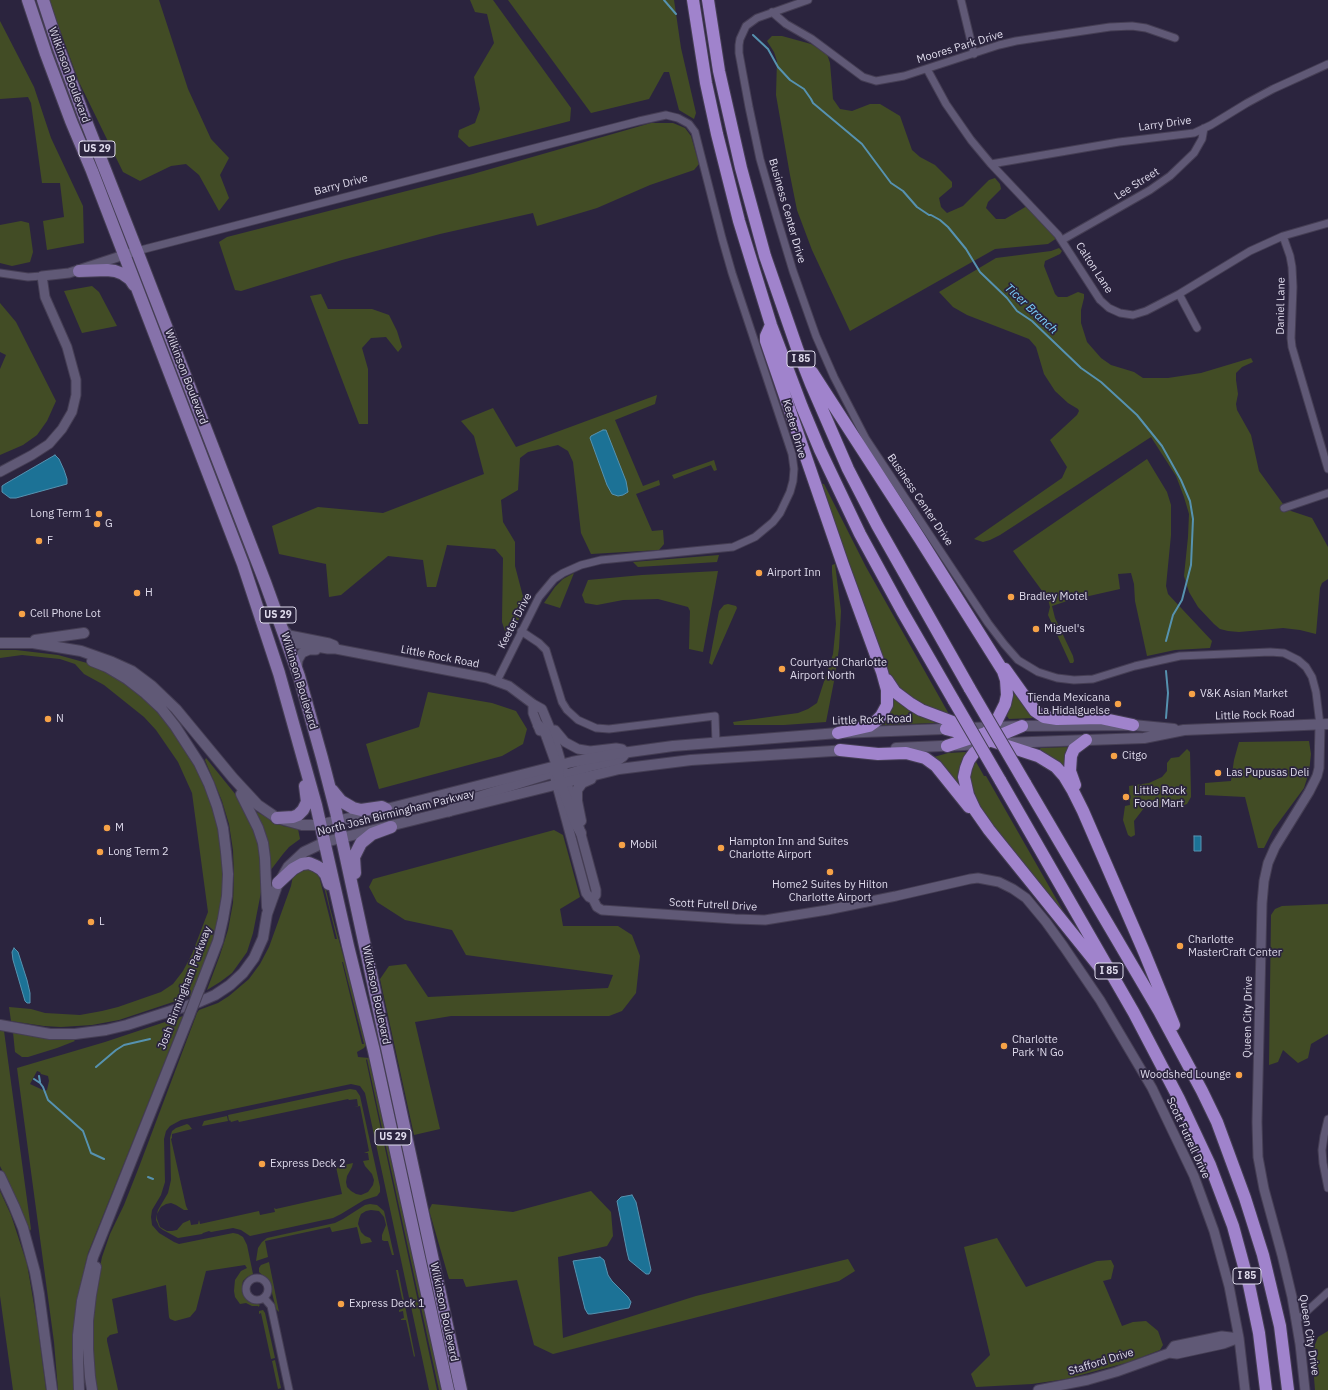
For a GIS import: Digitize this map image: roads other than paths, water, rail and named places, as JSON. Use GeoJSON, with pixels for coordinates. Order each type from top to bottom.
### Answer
{"type":"FeatureCollection","features":[{"type":"Feature","properties":{"kind":"highway","name":"I 85"},"geometry":{"type":"LineString","coordinates":[[693,0],[706,83],[739,221],[771,325],[802,407],[820,450],[860,534],[902,611],[1134,1013],[1179,1099],[1225,1202],[1240,1249],[1259,1333],[1266,1390]]}},
{"type":"Feature","properties":{"kind":"highway","name":"I 85"},"geometry":{"type":"LineString","coordinates":[[708,0],[721,78],[741,168],[765,256],[811,384],[848,470],[877,525],[970,689],[1159,1011],[1202,1091],[1216,1122],[1245,1198],[1263,1255],[1280,1326],[1288,1390]]}},
{"type":"Feature","properties":{"kind":"highway"},"geometry":{"type":"LineString","coordinates":[[771,325],[766,336],[766,341],[887,690],[887,705],[881,716],[869,726],[838,733]]}},
{"type":"Feature","properties":{"kind":"highway"},"geometry":{"type":"LineString","coordinates":[[798,351],[1003,671],[1006,680],[1007,695],[1005,704],[1001,714],[987,736],[969,760],[964,777],[968,795],[975,810],[989,830]]}},
{"type":"Feature","properties":{"kind":"highway"},"geometry":{"type":"LineString","coordinates":[[994,655],[1035,711],[1044,717],[1057,719],[1100,718],[1133,725]]}},
{"type":"Feature","properties":{"kind":"highway"},"geometry":{"type":"LineString","coordinates":[[882,672],[895,692],[921,710],[1038,756],[1056,767],[1068,783],[1083,811],[1202,1091]]}},
{"type":"Feature","properties":{"kind":"highway"},"geometry":{"type":"LineString","coordinates":[[947,746],[1022,726]]}},
{"type":"Feature","properties":{"kind":"highway"},"geometry":{"type":"LineString","coordinates":[[946,729],[1026,742]]}},
{"type":"Feature","properties":{"kind":"highway"},"geometry":{"type":"LineString","coordinates":[[1083,811],[1070,771],[1070,764],[1074,749],[1086,740]]}},
{"type":"Feature","properties":{"kind":"highway"},"geometry":{"type":"LineString","coordinates":[[840,750],[878,754],[906,753],[917,755],[931,761],[1125,998]]}},
{"type":"Feature","properties":{"kind":"main road","name":"Wilkinson Boulevard"},"geometry":{"type":"LineString","coordinates":[[28,0],[46,54],[71,120],[216,492],[258,608],[279,673],[304,759],[325,842],[338,906],[374,1051],[448,1390]]}},
{"type":"Feature","properties":{"kind":"main road","name":"Wilkinson Boulevard"},"geometry":{"type":"LineString","coordinates":[[43,0],[84,116],[138,251],[288,642],[297,671],[338,821],[461,1390]]}},
{"type":"Feature","properties":{"kind":"main road"},"geometry":{"type":"LineString","coordinates":[[79,271],[115,271],[130,279],[137,289]]}},
{"type":"Feature","properties":{"kind":"main road"},"geometry":{"type":"LineString","coordinates":[[216,492],[224,498],[228,507],[277,633],[280,638],[288,642]]}},
{"type":"Feature","properties":{"kind":"main road"},"geometry":{"type":"LineString","coordinates":[[19,643],[84,634]]}},
{"type":"Feature","properties":{"kind":"main road","name":"Josh Birmingham Parkway"},"geometry":{"type":"LineString","coordinates":[[0,643],[46,645],[81,651],[132,671],[176,709],[233,778]]}},
{"type":"Feature","properties":{"kind":"main road","name":"Josh Birmingham Parkway"},"geometry":{"type":"LineString","coordinates":[[66,649],[106,667],[127,679],[161,708],[175,726],[199,763],[209,784],[223,828],[227,859],[227,896],[218,941],[113,1203],[93,1257],[82,1301],[78,1350],[79,1390]]}},
{"type":"Feature","properties":{"kind":"main road"},"geometry":{"type":"LineString","coordinates":[[538,725],[545,732],[576,824],[581,833]]}},
{"type":"Feature","properties":{"kind":"main road","name":"Little Rock Road"},"geometry":{"type":"LineString","coordinates":[[1022,726],[1133,725],[1184,730],[1324,725]]}},
{"type":"Feature","properties":{"kind":"main road","name":"Little Rock Road"},"geometry":{"type":"LineString","coordinates":[[559,775],[626,753],[673,746],[838,733],[946,729]]}},
{"type":"Feature","properties":{"kind":"main road","name":"Little Rock Road"},"geometry":{"type":"LineString","coordinates":[[1026,742],[1144,738],[1184,730]]}},
{"type":"Feature","properties":{"kind":"main road"},"geometry":{"type":"LineString","coordinates":[[559,775],[598,774],[630,767],[691,760],[840,750],[947,746]]}},
{"type":"Feature","properties":{"kind":"main road"},"geometry":{"type":"LineString","coordinates":[[277,818],[295,816],[300,813],[305,806],[307,795],[302,768],[304,759]]}},
{"type":"Feature","properties":{"kind":"main road"},"geometry":{"type":"LineString","coordinates":[[581,833],[582,827],[577,804],[577,790],[582,783],[594,778],[598,774]]}},
{"type":"Feature","properties":{"kind":"main road","name":"North Josh Birmingham Parkway"},"geometry":{"type":"LineString","coordinates":[[233,778],[258,805],[277,818],[302,825],[338,821],[386,809],[559,775]]}},
{"type":"Feature","properties":{"kind":"main road","name":"North Josh Birmingham Parkway"},"geometry":{"type":"LineString","coordinates":[[0,1025],[50,1034],[75,1034],[106,1030],[127,1025],[199,1002],[215,995],[230,985],[243,973],[254,958],[263,938],[267,914],[278,883],[288,867],[298,856],[312,847],[325,842],[449,812],[559,775]]}},
{"type":"Feature","properties":{"kind":"main road"},"geometry":{"type":"LineString","coordinates":[[233,778],[251,812],[263,843],[267,914]]}},
{"type":"Feature","properties":{"kind":"main road"},"geometry":{"type":"LineString","coordinates":[[328,781],[338,798],[348,806],[358,809],[382,807],[386,809]]}},
{"type":"Feature","properties":{"kind":"main road"},"geometry":{"type":"LineString","coordinates":[[355,902],[357,893],[353,863],[356,850],[368,836],[391,827]]}},
{"type":"Feature","properties":{"kind":"main road"},"geometry":{"type":"LineString","coordinates":[[278,883],[299,866],[307,863],[314,864],[324,872],[334,901],[338,906]]}},
{"type":"Feature","properties":{"kind":"main road"},"geometry":{"type":"LineString","coordinates":[[0,1176],[23,1228],[35,1272],[52,1390]]}},
{"type":"Feature","properties":{"kind":"main road"},"geometry":{"type":"LineString","coordinates":[[92,1390],[88,1349],[88,1321],[96,1266],[113,1203]]}},
{"type":"Feature","properties":{"kind":"main road"},"geometry":{"type":"LineString","coordinates":[[414,1232],[426,1229]]}},
{"type":"Feature","properties":{"kind":"street","name":"Business Center Drive"},"geometry":{"type":"LineString","coordinates":[[808,0],[757,18],[746,26],[740,38],[739,53],[764,174],[793,271],[816,336],[834,377],[866,438],[1002,642],[1018,660],[1038,672],[1057,678],[1074,680],[1093,678],[1180,656],[1270,652],[1284,653],[1298,660],[1306,667],[1312,677],[1324,725]]}},
{"type":"Feature","properties":{"kind":"street"},"geometry":{"type":"LineString","coordinates":[[961,0],[974,54]]}},
{"type":"Feature","properties":{"kind":"street","name":"Moores Park Drive"},"geometry":{"type":"LineString","coordinates":[[772,12],[786,24],[812,39],[853,70],[868,79],[876,81],[927,69],[999,45],[1124,26],[1146,28],[1175,38]]}},
{"type":"Feature","properties":{"kind":"street","name":"Larry Drive"},"geometry":{"type":"LineString","coordinates":[[991,164],[1119,142],[1194,132],[1204,128],[1247,103],[1328,64]]}},
{"type":"Feature","properties":{"kind":"street","name":"Calton Lane"},"geometry":{"type":"LineString","coordinates":[[927,69],[956,119],[971,140],[991,164],[1062,240],[1095,293],[1109,308],[1120,313],[1133,315],[1142,313],[1179,294],[1250,251],[1283,236],[1328,223]]}},
{"type":"Feature","properties":{"kind":"street","name":"Barry Drive"},"geometry":{"type":"LineString","coordinates":[[0,273],[28,277],[79,271],[138,251],[639,121],[666,115],[687,122]]}},
{"type":"Feature","properties":{"kind":"street","name":"Keeter Drive"},"geometry":{"type":"LineString","coordinates":[[497,681],[539,597],[554,580],[567,571],[581,564],[600,560],[721,549],[738,545],[755,537],[773,522],[780,513],[790,492],[794,469],[791,448],[732,273],[720,232],[695,132],[687,122]]}},
{"type":"Feature","properties":{"kind":"street","name":"Lee Street"},"geometry":{"type":"LineString","coordinates":[[1062,240],[1150,190],[1170,176],[1194,153],[1202,138],[1204,128]]}},
{"type":"Feature","properties":{"kind":"street","name":"Daniel Lane"},"geometry":{"type":"LineString","coordinates":[[1283,236],[1292,267],[1292,347],[1328,469]]}},
{"type":"Feature","properties":{"kind":"street"},"geometry":{"type":"LineString","coordinates":[[0,472],[49,444],[62,429],[72,412],[76,395],[76,380],[67,347],[45,297],[42,276]]}},
{"type":"Feature","properties":{"kind":"street"},"geometry":{"type":"LineString","coordinates":[[1179,294],[1197,328]]}},
{"type":"Feature","properties":{"kind":"street"},"geometry":{"type":"LineString","coordinates":[[1284,508],[1328,493]]}},
{"type":"Feature","properties":{"kind":"street","name":"Little Rock Road"},"geometry":{"type":"LineString","coordinates":[[282,627],[289,635],[329,643],[334,646],[332,649]]}},
{"type":"Feature","properties":{"kind":"street"},"geometry":{"type":"LineString","coordinates":[[522,631],[546,650],[562,702],[567,710],[578,720],[596,728],[609,729],[715,716],[716,743]]}},
{"type":"Feature","properties":{"kind":"street","name":"Little Rock Road"},"geometry":{"type":"LineString","coordinates":[[288,642],[497,681],[513,688],[533,704],[542,709],[553,733],[559,775]]}},
{"type":"Feature","properties":{"kind":"street"},"geometry":{"type":"LineString","coordinates":[[297,671],[297,662],[302,653],[309,650],[323,651],[332,649]]}},
{"type":"Feature","properties":{"kind":"street"},"geometry":{"type":"LineString","coordinates":[[533,704],[533,713],[538,725]]}},
{"type":"Feature","properties":{"kind":"street"},"geometry":{"type":"LineString","coordinates":[[545,716],[551,722],[560,737],[575,748],[590,751],[616,748],[626,753]]}},
{"type":"Feature","properties":{"kind":"street","name":"Queen City Drive"},"geometry":{"type":"LineString","coordinates":[[1305,1390],[1296,1321],[1282,1255],[1264,1189],[1258,1157],[1257,1107],[1262,899],[1268,863],[1275,847],[1309,792],[1317,776],[1324,725]]}},
{"type":"Feature","properties":{"kind":"street","name":"Scott Futrell Drive"},"geometry":{"type":"LineString","coordinates":[[559,775],[586,893],[593,899],[597,907],[605,911],[755,920],[784,918],[896,896],[970,879],[993,880],[1020,893],[1046,922],[1100,1000],[1138,1064],[1194,1176],[1214,1230],[1229,1286],[1239,1338],[1245,1390]]}},
{"type":"Feature","properties":{"kind":"street"},"geometry":{"type":"LineString","coordinates":[[581,833],[596,890],[596,895],[593,899]]}},
{"type":"Feature","properties":{"kind":"street"},"geometry":{"type":"LineString","coordinates":[[1328,1119],[1322,1150],[1328,1188]]}},
{"type":"Feature","properties":{"kind":"street"},"geometry":{"type":"LineString","coordinates":[[1296,1321],[1328,1292]]}},
{"type":"Feature","properties":{"kind":"street"},"geometry":{"type":"LineString","coordinates":[[264,1298],[271,1306],[289,1390]]}},
{"type":"Feature","properties":{"kind":"street","name":"Stafford Drive"},"geometry":{"type":"LineString","coordinates":[[1038,1390],[1088,1380],[1169,1353],[1174,1346],[1222,1336],[1239,1338]]}},
{"type":"Feature","properties":{"kind":"water"},"geometry":{"type":"Polygon","coordinates":[[[603,430],[606,430],[626,481],[628,492],[623,495],[618,496],[612,494],[607,485],[590,438],[603,430]]]}},
{"type":"Feature","properties":{"kind":"water"},"geometry":{"type":"Polygon","coordinates":[[[55,455],[59,459],[64,470],[67,484],[16,498],[10,498],[2,492],[2,486],[55,455]]]}},
{"type":"Feature","properties":{"kind":"water"},"geometry":{"type":"Polygon","coordinates":[[[1194,836],[1201,836],[1201,851],[1194,851],[1194,836]]]}},
{"type":"Feature","properties":{"kind":"water"},"geometry":{"type":"Polygon","coordinates":[[[14,948],[18,952],[27,980],[30,993],[30,1003],[25,1001],[13,960],[12,952],[14,948]]]}},
{"type":"Feature","properties":{"kind":"water"},"geometry":{"type":"Polygon","coordinates":[[[632,1195],[636,1202],[651,1270],[649,1274],[646,1274],[629,1260],[627,1252],[617,1201],[621,1197],[632,1195]]]}},
{"type":"Feature","properties":{"kind":"water"},"geometry":{"type":"Polygon","coordinates":[[[600,1257],[604,1260],[608,1275],[612,1281],[631,1302],[629,1308],[591,1314],[588,1314],[585,1309],[573,1261],[600,1257]]]}},
{"type":"Feature","properties":{"kind":"waterway","name":"Ticer Branch"},"geometry":{"type":"LineString","coordinates":[[664,0],[676,14]]}},
{"type":"Feature","properties":{"kind":"waterway","name":"Ticer Branch"},"geometry":{"type":"LineString","coordinates":[[753,35],[768,49],[778,67],[790,80],[804,89],[813,103],[862,144],[891,183],[903,191],[917,207],[940,220],[948,227],[966,249],[980,272],[1007,298],[1017,311],[1032,321],[1081,368],[1101,382],[1137,415],[1162,446],[1181,480],[1190,501],[1193,519],[1191,565],[1182,600],[1173,615],[1166,641]]}},
{"type":"Feature","properties":{"kind":"waterway","name":"Ticer Branch"},"geometry":{"type":"LineString","coordinates":[[1166,671],[1168,693],[1166,718]]}},
{"type":"Feature","properties":{"kind":"waterway"},"geometry":{"type":"LineString","coordinates":[[96,1067],[124,1045],[150,1039]]}},
{"type":"Feature","properties":{"kind":"waterway"},"geometry":{"type":"LineString","coordinates":[[39,1076],[40,1082]]}},
{"type":"Feature","properties":{"kind":"waterway"},"geometry":{"type":"LineString","coordinates":[[34,1079],[43,1087],[48,1100],[83,1131],[91,1153],[104,1159]]}},
{"type":"Feature","properties":{"kind":"waterway"},"geometry":{"type":"LineString","coordinates":[[148,1177],[153,1179]]}},
{"type":"Feature","properties":{"kind":"place","name":"Long Term 1"},"geometry":{"type":"Point","coordinates":[99,514]}},
{"type":"Feature","properties":{"kind":"place","name":"G"},"geometry":{"type":"Point","coordinates":[97,524]}},
{"type":"Feature","properties":{"kind":"place","name":"F"},"geometry":{"type":"Point","coordinates":[39,541]}},
{"type":"Feature","properties":{"kind":"place","name":"Airport Inn"},"geometry":{"type":"Point","coordinates":[759,573]}},
{"type":"Feature","properties":{"kind":"place","name":"H"},"geometry":{"type":"Point","coordinates":[137,593]}},
{"type":"Feature","properties":{"kind":"place","name":"Bradley Motel"},"geometry":{"type":"Point","coordinates":[1011,597]}},
{"type":"Feature","properties":{"kind":"place","name":"Cell Phone Lot"},"geometry":{"type":"Point","coordinates":[22,614]}},
{"type":"Feature","properties":{"kind":"place","name":"Miguel's"},"geometry":{"type":"Point","coordinates":[1036,629]}},
{"type":"Feature","properties":{"kind":"place","name":"Courtyard Charlotte Airport North"},"geometry":{"type":"Point","coordinates":[782,669]}},
{"type":"Feature","properties":{"kind":"place","name":"V&K Asian Market"},"geometry":{"type":"Point","coordinates":[1192,694]}},
{"type":"Feature","properties":{"kind":"place","name":"Tienda Mexicana La Hidalguelse"},"geometry":{"type":"Point","coordinates":[1118,704]}},
{"type":"Feature","properties":{"kind":"place","name":"N"},"geometry":{"type":"Point","coordinates":[48,719]}},
{"type":"Feature","properties":{"kind":"place","name":"Citgo"},"geometry":{"type":"Point","coordinates":[1114,756]}},
{"type":"Feature","properties":{"kind":"place","name":"Las Pupusas Deli"},"geometry":{"type":"Point","coordinates":[1218,773]}},
{"type":"Feature","properties":{"kind":"place","name":"Little Rock Food Mart"},"geometry":{"type":"Point","coordinates":[1126,797]}},
{"type":"Feature","properties":{"kind":"place","name":"M"},"geometry":{"type":"Point","coordinates":[107,828]}},
{"type":"Feature","properties":{"kind":"place","name":"Mobil"},"geometry":{"type":"Point","coordinates":[622,845]}},
{"type":"Feature","properties":{"kind":"place","name":"Hampton Inn and Suites Charlotte Airport"},"geometry":{"type":"Point","coordinates":[721,848]}},
{"type":"Feature","properties":{"kind":"place","name":"Long Term 2"},"geometry":{"type":"Point","coordinates":[100,852]}},
{"type":"Feature","properties":{"kind":"place","name":"Home2 Suites by Hilton Charlotte Airport"},"geometry":{"type":"Point","coordinates":[830,872]}},
{"type":"Feature","properties":{"kind":"place","name":"L"},"geometry":{"type":"Point","coordinates":[91,922]}},
{"type":"Feature","properties":{"kind":"place","name":"Charlotte MasterCraft Center"},"geometry":{"type":"Point","coordinates":[1180,946]}},
{"type":"Feature","properties":{"kind":"place","name":"Charlotte Park 'N Go"},"geometry":{"type":"Point","coordinates":[1004,1046]}},
{"type":"Feature","properties":{"kind":"place","name":"Woodshed Lounge"},"geometry":{"type":"Point","coordinates":[1239,1075]}},
{"type":"Feature","properties":{"kind":"place","name":"Express Deck 2"},"geometry":{"type":"Point","coordinates":[262,1164]}},
{"type":"Feature","properties":{"kind":"place","name":"Express Deck 1"},"geometry":{"type":"Point","coordinates":[341,1304]}}]}
